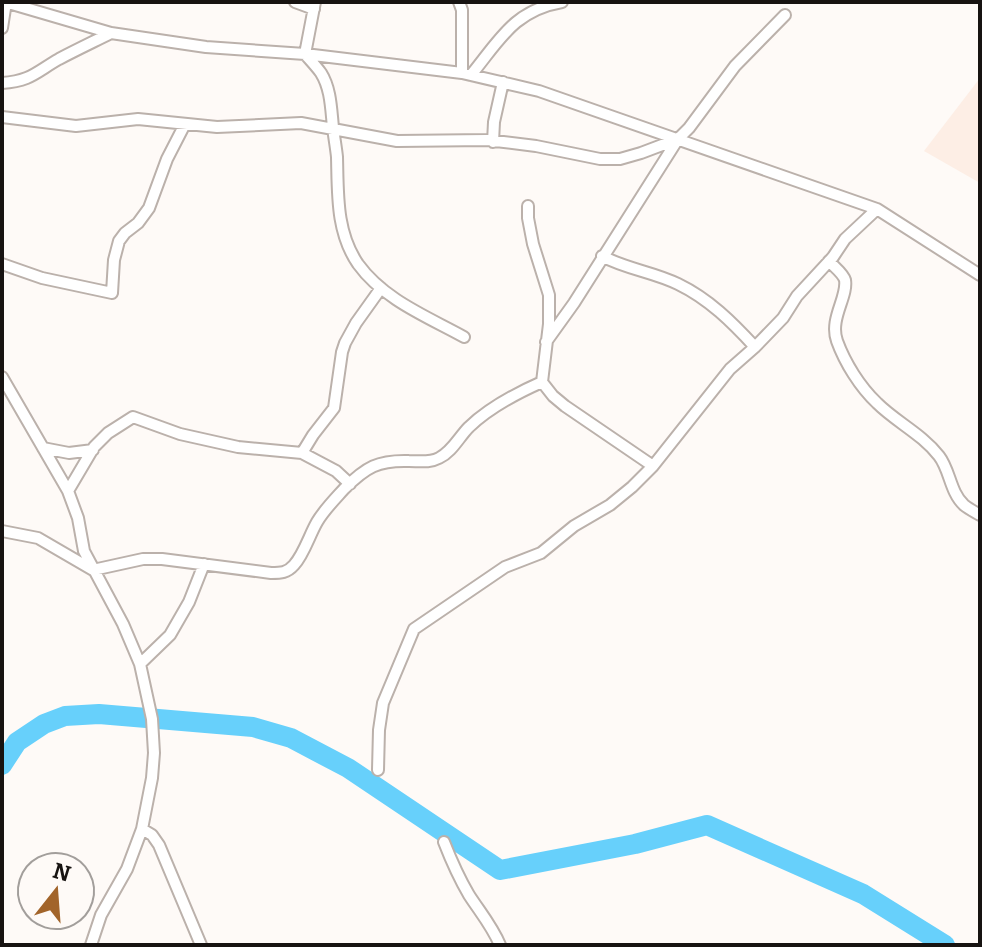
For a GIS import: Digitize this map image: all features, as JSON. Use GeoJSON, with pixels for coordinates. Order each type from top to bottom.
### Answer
{"type":"FeatureCollection","features":[{"type":"Feature","properties":{"kind":"street"},"geometry":{"type":"LineString","coordinates":[[2,28],[6,2],[111,33],[206,47],[305,54],[467,74],[539,91],[877,209],[980,275]]}},
{"type":"Feature","properties":{"kind":"street"},"geometry":{"type":"LineString","coordinates":[[295,2],[315,5],[305,54]]}},
{"type":"Feature","properties":{"kind":"street"},"geometry":{"type":"LineString","coordinates":[[459,2],[467,74]]}},
{"type":"Feature","properties":{"kind":"street"},"geometry":{"type":"LineString","coordinates":[[467,74],[514,22],[547,5],[562,2]]}},
{"type":"Feature","properties":{"kind":"street"},"geometry":{"type":"LineString","coordinates":[[546,342],[678,139],[735,66],[785,15]]}},
{"type":"Feature","properties":{"kind":"street"},"geometry":{"type":"LineString","coordinates":[[2,83],[30,78],[111,33]]}},
{"type":"Feature","properties":{"kind":"street"},"geometry":{"type":"LineString","coordinates":[[305,54],[321,73],[330,96],[337,156],[337,205],[341,225],[359,265],[381,288],[403,304],[464,337]]}},
{"type":"Feature","properties":{"kind":"street"},"geometry":{"type":"LineString","coordinates":[[493,142],[503,82]]}},
{"type":"Feature","properties":{"kind":"street"},"geometry":{"type":"LineString","coordinates":[[2,117],[76,126],[138,119],[232,127],[292,123],[397,141],[493,142],[536,146],[600,159],[620,159],[678,139]]}},
{"type":"Feature","properties":{"kind":"street"},"geometry":{"type":"LineString","coordinates":[[2,264],[42,278],[112,293],[114,260],[119,241],[149,208],[167,159],[185,124]]}},
{"type":"Feature","properties":{"kind":"street"},"geometry":{"type":"LineString","coordinates":[[528,206],[533,244],[549,295],[542,382],[565,406],[653,466]]}},
{"type":"Feature","properties":{"kind":"street"},"geometry":{"type":"LineString","coordinates":[[378,770],[383,703],[414,629],[505,567],[541,553],[574,526],[610,505],[653,466],[730,369],[783,318],[797,296],[858,226],[877,209]]}},
{"type":"Feature","properties":{"kind":"street"},"geometry":{"type":"LineString","coordinates":[[602,256],[678,283],[718,309],[755,347]]}},
{"type":"Feature","properties":{"kind":"street"},"geometry":{"type":"LineString","coordinates":[[829,261],[845,282],[835,325],[835,337],[844,358],[877,404],[939,455],[956,495],[980,515]]}},
{"type":"Feature","properties":{"kind":"street"},"geometry":{"type":"LineString","coordinates":[[302,453],[334,408],[345,343],[381,288]]}},
{"type":"Feature","properties":{"kind":"street"},"geometry":{"type":"LineString","coordinates":[[2,377],[68,491],[78,518],[84,551],[123,624],[140,664],[152,719],[152,778],[142,829],[127,869],[101,915],[91,945]]}},
{"type":"Feature","properties":{"kind":"street"},"geometry":{"type":"LineString","coordinates":[[2,531],[38,538],[93,570],[143,559],[162,559],[284,572],[294,565],[323,513],[350,484],[376,463],[427,461],[444,456],[470,426],[524,390],[542,382]]}},
{"type":"Feature","properties":{"kind":"street"},"geometry":{"type":"LineString","coordinates":[[68,491],[93,450],[108,433],[133,417],[180,434],[238,447],[302,453],[336,471],[350,484]]}},
{"type":"Feature","properties":{"kind":"street"},"geometry":{"type":"LineString","coordinates":[[43,448],[69,453],[93,450]]}},
{"type":"Feature","properties":{"kind":"street"},"geometry":{"type":"LineString","coordinates":[[140,664],[170,635],[189,602],[204,564]]}},
{"type":"Feature","properties":{"kind":"street"},"geometry":{"type":"LineString","coordinates":[[142,829],[152,835],[159,845],[201,945]]}},
{"type":"Feature","properties":{"kind":"street"},"geometry":{"type":"LineString","coordinates":[[444,842],[455,868],[500,945]]}},
{"type":"Feature","properties":{"kind":"shaded area"},"geometry":{"type":"Polygon","coordinates":[[[980,78],[980,183],[924,151],[980,78]]]}},
{"type":"Feature","properties":{"kind":"waterway"},"geometry":{"type":"LineString","coordinates":[[2,765],[17,742],[44,724],[65,716],[99,714],[253,727],[291,738],[348,768],[500,870],[635,844],[707,825],[863,894],[945,945]]}}]}
